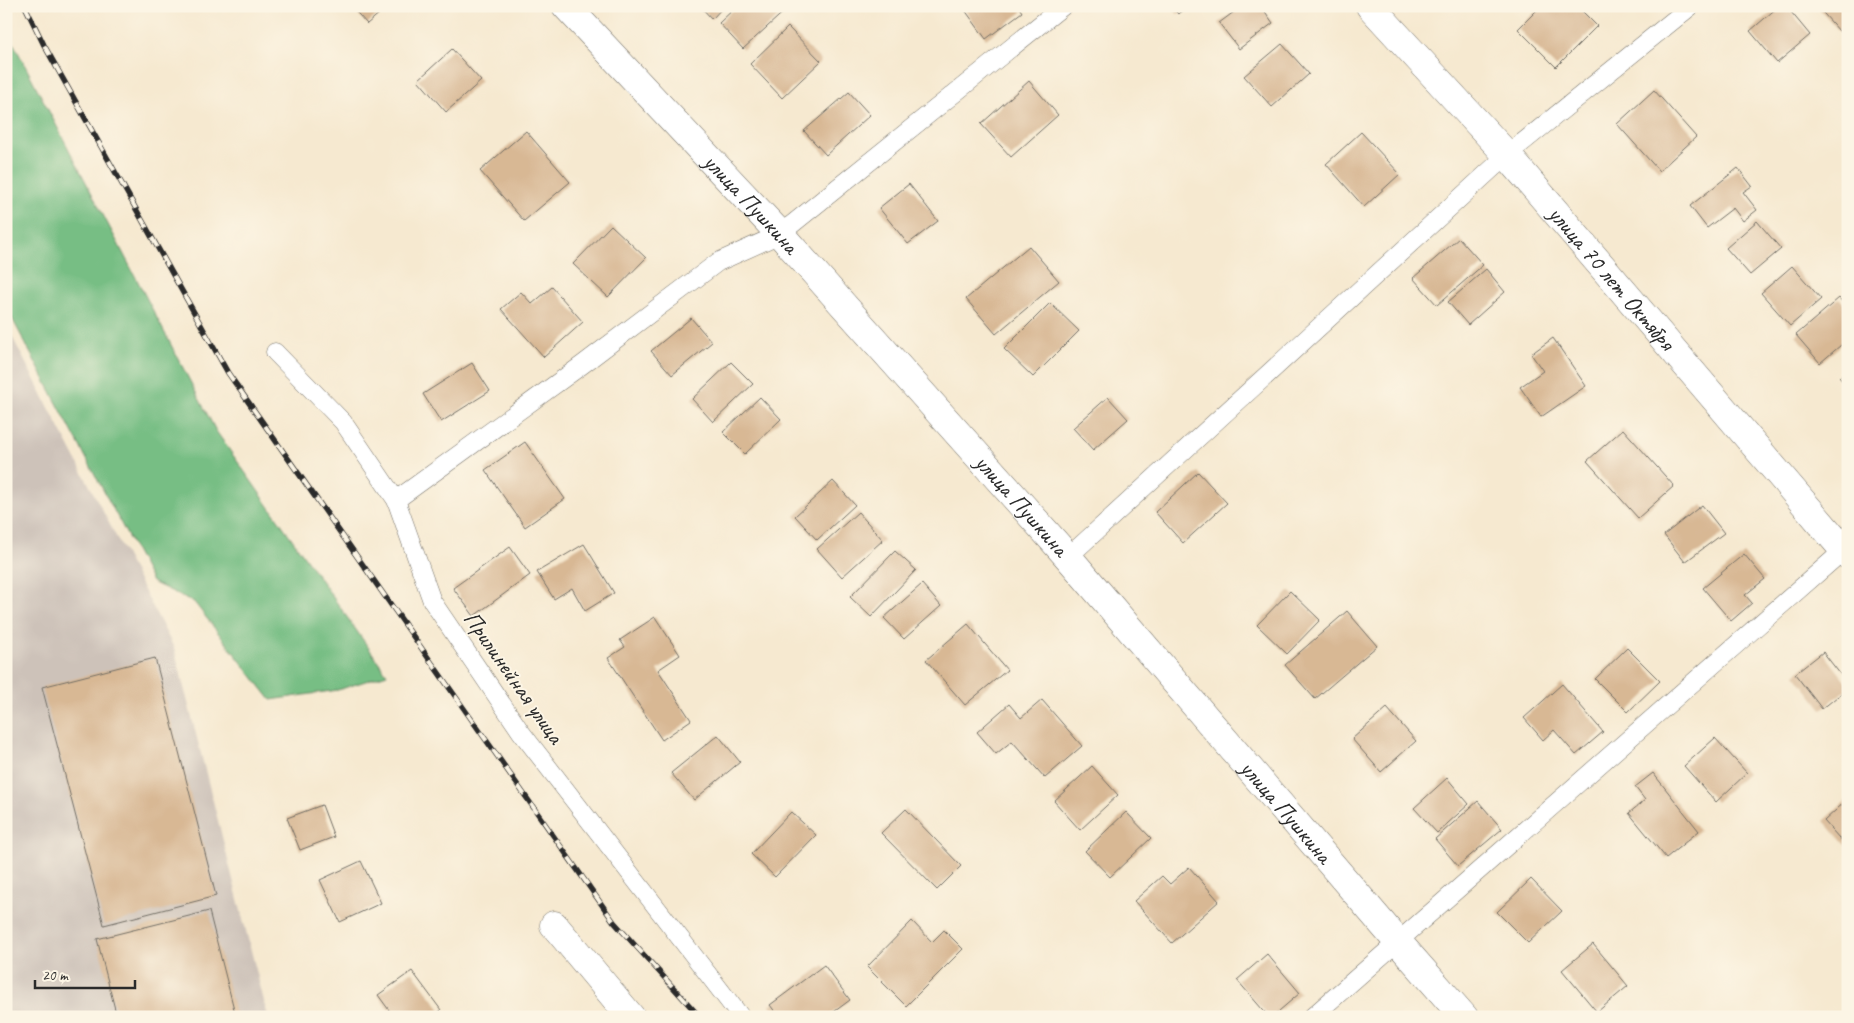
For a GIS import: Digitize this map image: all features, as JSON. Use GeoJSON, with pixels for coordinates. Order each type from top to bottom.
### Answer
{"type":"FeatureCollection","features":[{"type":"Feature","properties":{"kind":"street","name":"улица Пушкина"},"geometry":{"type":"LineString","coordinates":[[566,6],[780,234],[1068,557],[1464,1017]]}},
{"type":"Feature","properties":{"kind":"street","name":"улица 70 лет Октября"},"geometry":{"type":"LineString","coordinates":[[1370,6],[1506,156],[1846,553]]}},
{"type":"Feature","properties":{"kind":"street"},"geometry":{"type":"LineString","coordinates":[[554,925],[631,1017]]}},
{"type":"Feature","properties":{"kind":"lane"},"geometry":{"type":"LineString","coordinates":[[396,500],[574,371],[718,262],[780,234],[1063,6]]}},
{"type":"Feature","properties":{"kind":"lane"},"geometry":{"type":"LineString","coordinates":[[1068,557],[1506,156],[1691,6]]}},
{"type":"Feature","properties":{"kind":"lane","name":"Прилинейная улица"},"geometry":{"type":"LineString","coordinates":[[275,352],[343,422],[396,500],[432,600],[520,732],[742,1017]]}},
{"type":"Feature","properties":{"kind":"lane"},"geometry":{"type":"LineString","coordinates":[[1312,1017],[1846,553]]}},
{"type":"Feature","properties":{"kind":"shaded area"},"geometry":{"type":"Polygon","coordinates":[[[6,325],[174,648],[268,1017],[6,1017],[6,325]]]}},
{"type":"Feature","properties":{"kind":"green space"},"geometry":{"type":"Polygon","coordinates":[[[6,29],[216,431],[387,674],[338,690],[271,700],[194,602],[152,582],[6,307],[6,29]]]}},
{"type":"Feature","properties":{"kind":"building"},"geometry":{"type":"Polygon","coordinates":[[[351,6],[388,6],[367,24],[351,6]]]}},
{"type":"Feature","properties":{"kind":"building"},"geometry":{"type":"Polygon","coordinates":[[[700,6],[724,6],[712,19],[700,6]]]}},
{"type":"Feature","properties":{"kind":"building"},"geometry":{"type":"Polygon","coordinates":[[[737,6],[790,6],[743,49],[719,23],[737,6]]]}},
{"type":"Feature","properties":{"kind":"building"},"geometry":{"type":"Polygon","coordinates":[[[962,6],[1018,6],[1022,12],[986,39],[962,6]]]}},
{"type":"Feature","properties":{"kind":"building"},"geometry":{"type":"Polygon","coordinates":[[[1171,6],[1187,6],[1178,14],[1171,6]]]}},
{"type":"Feature","properties":{"kind":"building"},"geometry":{"type":"Polygon","coordinates":[[[1242,6],[1261,6],[1273,23],[1239,49],[1219,23],[1242,6]]]}},
{"type":"Feature","properties":{"kind":"building"},"geometry":{"type":"Polygon","coordinates":[[[1541,6],[1577,6],[1597,26],[1556,67],[1518,29],[1541,6]]]}},
{"type":"Feature","properties":{"kind":"building"},"geometry":{"type":"Polygon","coordinates":[[[1779,6],[1786,6],[1810,35],[1777,63],[1750,31],[1779,6]]]}},
{"type":"Feature","properties":{"kind":"building"},"geometry":{"type":"Polygon","coordinates":[[[1817,6],[1848,6],[1848,26],[1840,32],[1817,6]]]}},
{"type":"Feature","properties":{"kind":"building"},"geometry":{"type":"Polygon","coordinates":[[[788,27],[821,61],[782,98],[750,64],[788,27]]]}},
{"type":"Feature","properties":{"kind":"building"},"geometry":{"type":"Polygon","coordinates":[[[1282,44],[1309,74],[1272,107],[1244,76],[1282,44]]]}},
{"type":"Feature","properties":{"kind":"building"},"geometry":{"type":"Polygon","coordinates":[[[452,49],[481,81],[446,112],[418,80],[452,49]]]}},
{"type":"Feature","properties":{"kind":"building"},"geometry":{"type":"Polygon","coordinates":[[[1029,81],[1058,115],[1011,157],[981,124],[1029,81]]]}},
{"type":"Feature","properties":{"kind":"building"},"geometry":{"type":"Polygon","coordinates":[[[1654,90],[1696,137],[1659,171],[1617,124],[1654,90]]]}},
{"type":"Feature","properties":{"kind":"building"},"geometry":{"type":"Polygon","coordinates":[[[849,92],[870,115],[826,155],[804,131],[849,92]]]}},
{"type":"Feature","properties":{"kind":"building"},"geometry":{"type":"Polygon","coordinates":[[[526,131],[570,182],[524,221],[480,171],[526,131]]]}},
{"type":"Feature","properties":{"kind":"building"},"geometry":{"type":"Polygon","coordinates":[[[1361,132],[1400,174],[1364,207],[1326,164],[1361,132]]]}},
{"type":"Feature","properties":{"kind":"building"},"geometry":{"type":"Polygon","coordinates":[[[1738,168],[1752,186],[1743,192],[1757,210],[1743,221],[1733,208],[1707,228],[1690,206],[1738,168]]]}},
{"type":"Feature","properties":{"kind":"building"},"geometry":{"type":"Polygon","coordinates":[[[909,184],[938,221],[908,244],[879,208],[909,184]]]}},
{"type":"Feature","properties":{"kind":"building"},"geometry":{"type":"Polygon","coordinates":[[[1757,221],[1781,249],[1750,275],[1726,248],[1757,221]]]}},
{"type":"Feature","properties":{"kind":"building"},"geometry":{"type":"Polygon","coordinates":[[[611,225],[646,258],[608,297],[573,264],[611,225]]]}},
{"type":"Feature","properties":{"kind":"building"},"geometry":{"type":"Polygon","coordinates":[[[1459,238],[1483,265],[1437,305],[1413,278],[1459,238]]]}},
{"type":"Feature","properties":{"kind":"building"},"geometry":{"type":"Polygon","coordinates":[[[1029,246],[1059,281],[996,334],[966,299],[1029,246]]]}},
{"type":"Feature","properties":{"kind":"building"},"geometry":{"type":"Polygon","coordinates":[[[1792,266],[1821,299],[1790,326],[1761,293],[1792,266]]]}},
{"type":"Feature","properties":{"kind":"building"},"geometry":{"type":"Polygon","coordinates":[[[1486,269],[1505,292],[1468,325],[1448,302],[1486,269]]]}},
{"type":"Feature","properties":{"kind":"building"},"geometry":{"type":"Polygon","coordinates":[[[552,287],[583,322],[544,357],[501,309],[521,292],[532,304],[552,287]]]}},
{"type":"Feature","properties":{"kind":"building"},"geometry":{"type":"Polygon","coordinates":[[[1839,298],[1848,308],[1848,339],[1820,363],[1796,335],[1839,298]]]}},
{"type":"Feature","properties":{"kind":"building"},"geometry":{"type":"Polygon","coordinates":[[[1050,303],[1079,331],[1033,377],[1004,349],[1050,303]]]}},
{"type":"Feature","properties":{"kind":"building"},"geometry":{"type":"Polygon","coordinates":[[[691,318],[712,342],[672,375],[651,351],[691,318]]]}},
{"type":"Feature","properties":{"kind":"building"},"geometry":{"type":"Polygon","coordinates":[[[1553,338],[1586,386],[1541,417],[1520,387],[1543,371],[1531,354],[1553,338]]]}},
{"type":"Feature","properties":{"kind":"building"},"geometry":{"type":"Polygon","coordinates":[[[731,362],[753,384],[713,422],[692,399],[731,362]]]}},
{"type":"Feature","properties":{"kind":"building"},"geometry":{"type":"Polygon","coordinates":[[[472,363],[490,391],[441,422],[423,394],[472,363]]]}},
{"type":"Feature","properties":{"kind":"building"},"geometry":{"type":"Polygon","coordinates":[[[1848,370],[1848,388],[1839,377],[1848,370]]]}},
{"type":"Feature","properties":{"kind":"building"},"geometry":{"type":"Polygon","coordinates":[[[760,397],[781,419],[745,454],[723,432],[760,397]]]}},
{"type":"Feature","properties":{"kind":"building"},"geometry":{"type":"Polygon","coordinates":[[[1108,397],[1128,419],[1093,450],[1073,428],[1108,397]]]}},
{"type":"Feature","properties":{"kind":"building"},"geometry":{"type":"Polygon","coordinates":[[[1623,429],[1674,486],[1638,518],[1587,461],[1623,429]]]}},
{"type":"Feature","properties":{"kind":"building"},"geometry":{"type":"Polygon","coordinates":[[[525,442],[565,499],[525,527],[485,470],[525,442]]]}},
{"type":"Feature","properties":{"kind":"building"},"geometry":{"type":"Polygon","coordinates":[[[1198,472],[1227,503],[1183,543],[1155,512],[1198,472]]]}},
{"type":"Feature","properties":{"kind":"building"},"geometry":{"type":"Polygon","coordinates":[[[833,481],[855,505],[817,540],[795,516],[833,481]]]}},
{"type":"Feature","properties":{"kind":"building"},"geometry":{"type":"Polygon","coordinates":[[[1702,505],[1724,533],[1685,562],[1664,535],[1702,505]]]}},
{"type":"Feature","properties":{"kind":"building"},"geometry":{"type":"Polygon","coordinates":[[[858,512],[883,540],[842,577],[817,549],[858,512]]]}},
{"type":"Feature","properties":{"kind":"building"},"geometry":{"type":"Polygon","coordinates":[[[584,544],[614,593],[585,611],[572,588],[554,599],[537,572],[584,544]]]}},
{"type":"Feature","properties":{"kind":"building"},"geometry":{"type":"Polygon","coordinates":[[[510,547],[530,575],[474,616],[453,588],[510,547]]]}},
{"type":"Feature","properties":{"kind":"building"},"geometry":{"type":"Polygon","coordinates":[[[895,551],[916,570],[871,617],[850,597],[895,551]]]}},
{"type":"Feature","properties":{"kind":"building"},"geometry":{"type":"Polygon","coordinates":[[[1744,554],[1765,579],[1745,595],[1752,603],[1731,621],[1703,588],[1744,554]]]}},
{"type":"Feature","properties":{"kind":"building"},"geometry":{"type":"Polygon","coordinates":[[[922,584],[941,606],[904,639],[884,618],[922,584]]]}},
{"type":"Feature","properties":{"kind":"building"},"geometry":{"type":"Polygon","coordinates":[[[1290,591],[1320,620],[1287,654],[1257,625],[1290,591]]]}},
{"type":"Feature","properties":{"kind":"building"},"geometry":{"type":"Polygon","coordinates":[[[1347,611],[1377,646],[1315,699],[1285,665],[1347,611]]]}},
{"type":"Feature","properties":{"kind":"building"},"geometry":{"type":"Polygon","coordinates":[[[655,617],[680,655],[658,670],[691,720],[662,740],[608,658],[625,647],[620,640],[655,617]]]}},
{"type":"Feature","properties":{"kind":"building"},"geometry":{"type":"Polygon","coordinates":[[[968,624],[1007,670],[965,705],[926,660],[968,624]]]}},
{"type":"Feature","properties":{"kind":"building"},"geometry":{"type":"Polygon","coordinates":[[[1627,648],[1660,681],[1628,712],[1595,679],[1627,648]]]}},
{"type":"Feature","properties":{"kind":"building"},"geometry":{"type":"Polygon","coordinates":[[[1823,652],[1848,684],[1848,688],[1822,709],[1795,674],[1823,652]]]}},
{"type":"Feature","properties":{"kind":"building"},"geometry":{"type":"Polygon","coordinates":[[[155,658],[216,896],[104,925],[42,687],[155,658]]]}},
{"type":"Feature","properties":{"kind":"building"},"geometry":{"type":"Polygon","coordinates":[[[1562,684],[1603,732],[1576,755],[1554,730],[1543,740],[1524,718],[1562,684]]]}},
{"type":"Feature","properties":{"kind":"building"},"geometry":{"type":"Polygon","coordinates":[[[1042,700],[1082,746],[1045,778],[1012,741],[996,754],[977,732],[1009,704],[1021,718],[1042,700]]]}},
{"type":"Feature","properties":{"kind":"building"},"geometry":{"type":"Polygon","coordinates":[[[1387,708],[1416,741],[1381,772],[1352,739],[1387,708]]]}},
{"type":"Feature","properties":{"kind":"building"},"geometry":{"type":"Polygon","coordinates":[[[718,735],[740,762],[694,800],[671,773],[718,735]]]}},
{"type":"Feature","properties":{"kind":"building"},"geometry":{"type":"Polygon","coordinates":[[[1715,738],[1747,773],[1716,802],[1684,766],[1715,738]]]}},
{"type":"Feature","properties":{"kind":"building"},"geometry":{"type":"Polygon","coordinates":[[[1092,766],[1118,795],[1080,830],[1054,801],[1092,766]]]}},
{"type":"Feature","properties":{"kind":"building"},"geometry":{"type":"Polygon","coordinates":[[[1653,773],[1699,831],[1666,858],[1629,813],[1645,800],[1635,787],[1653,773]]]}},
{"type":"Feature","properties":{"kind":"building"},"geometry":{"type":"Polygon","coordinates":[[[1447,778],[1469,804],[1437,833],[1414,808],[1447,778]]]}},
{"type":"Feature","properties":{"kind":"building"},"geometry":{"type":"Polygon","coordinates":[[[1848,799],[1848,848],[1824,821],[1848,799]]]}},
{"type":"Feature","properties":{"kind":"building"},"geometry":{"type":"Polygon","coordinates":[[[1478,801],[1502,829],[1458,866],[1435,839],[1478,801]]]}},
{"type":"Feature","properties":{"kind":"building"},"geometry":{"type":"Polygon","coordinates":[[[322,805],[334,837],[300,850],[287,818],[322,805]]]}},
{"type":"Feature","properties":{"kind":"building"},"geometry":{"type":"Polygon","coordinates":[[[906,809],[961,866],[937,890],[881,833],[906,809]]]}},
{"type":"Feature","properties":{"kind":"building"},"geometry":{"type":"Polygon","coordinates":[[[791,812],[816,835],[775,877],[751,854],[791,812]]]}},
{"type":"Feature","properties":{"kind":"building"},"geometry":{"type":"Polygon","coordinates":[[[1126,812],[1151,838],[1110,877],[1085,851],[1126,812]]]}},
{"type":"Feature","properties":{"kind":"building"},"geometry":{"type":"Polygon","coordinates":[[[361,861],[381,903],[340,922],[320,880],[361,861]]]}},
{"type":"Feature","properties":{"kind":"building"},"geometry":{"type":"Polygon","coordinates":[[[1189,867],[1219,901],[1172,943],[1134,901],[1162,876],[1170,884],[1189,867]]]}},
{"type":"Feature","properties":{"kind":"building"},"geometry":{"type":"Polygon","coordinates":[[[1531,879],[1562,911],[1528,943],[1497,912],[1531,879]]]}},
{"type":"Feature","properties":{"kind":"building"},"geometry":{"type":"Polygon","coordinates":[[[209,911],[236,1017],[117,1017],[97,939],[209,911]]]}},
{"type":"Feature","properties":{"kind":"building"},"geometry":{"type":"Polygon","coordinates":[[[912,921],[932,942],[944,930],[963,949],[906,1006],[867,967],[912,921]]]}},
{"type":"Feature","properties":{"kind":"building"},"geometry":{"type":"Polygon","coordinates":[[[1593,944],[1628,986],[1597,1012],[1562,970],[1593,944]]]}},
{"type":"Feature","properties":{"kind":"building"},"geometry":{"type":"Polygon","coordinates":[[[1267,954],[1300,993],[1272,1017],[1269,1017],[1237,980],[1267,954]]]}},
{"type":"Feature","properties":{"kind":"building"},"geometry":{"type":"Polygon","coordinates":[[[824,965],[850,1000],[827,1017],[779,1017],[770,1005],[824,965]]]}},
{"type":"Feature","properties":{"kind":"building"},"geometry":{"type":"Polygon","coordinates":[[[412,971],[441,1010],[433,1017],[394,1017],[378,995],[412,971]]]}},
{"type":"Feature","properties":{"kind":"railway"},"geometry":{"type":"LineString","coordinates":[[25,6],[44,45],[228,373],[614,922],[700,1017]]}}]}
